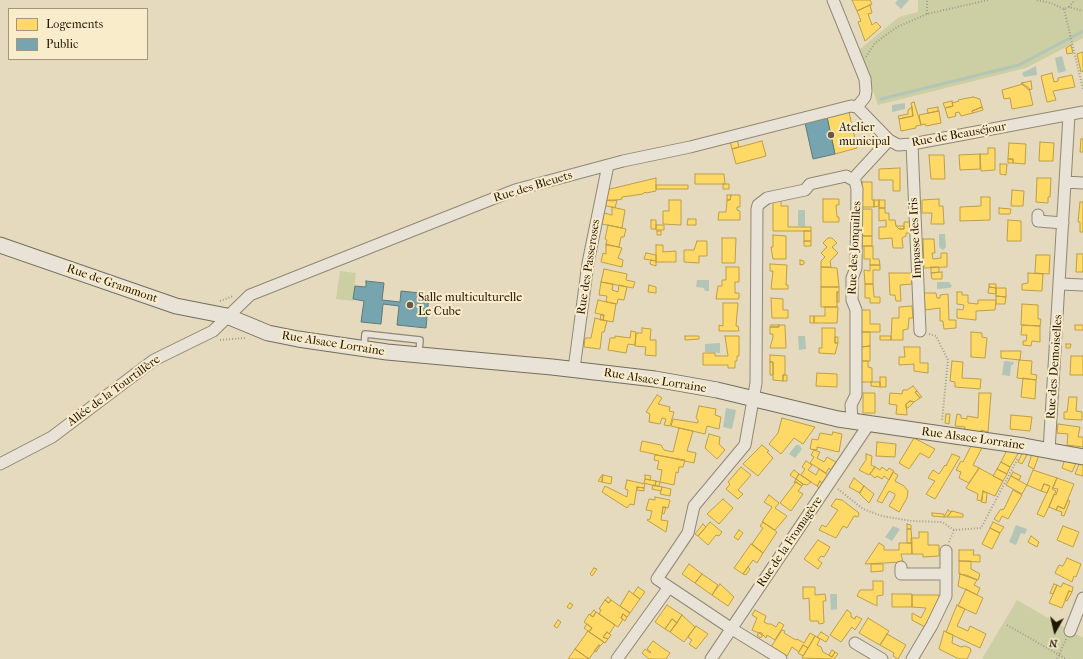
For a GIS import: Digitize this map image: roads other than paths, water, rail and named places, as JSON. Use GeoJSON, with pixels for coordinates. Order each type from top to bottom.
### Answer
{"type":"FeatureCollection","features":[{"type":"Feature","properties":{"kind":"street"},"geometry":{"type":"LineString","coordinates":[[781,659],[732,630],[657,579],[688,533],[694,506],[745,445],[756,383],[758,205],[767,198],[805,190],[810,184],[846,176],[853,178],[889,140],[857,107],[865,97],[865,79],[833,0]]}},
{"type":"Feature","properties":{"kind":"street","name":"Rue des Bleuets"},"geometry":{"type":"LineString","coordinates":[[227,316],[250,295],[515,190],[851,106],[857,107]]}},
{"type":"Feature","properties":{"kind":"street","name":"Rue de Beauséjour"},"geometry":{"type":"LineString","coordinates":[[889,140],[898,145],[912,144],[1083,112]]}},
{"type":"Feature","properties":{"kind":"street","name":"Rue des Demoiselles"},"geometry":{"type":"LineString","coordinates":[[1049,450],[1069,115]]}},
{"type":"Feature","properties":{"kind":"street","name":"Impasse des Iris"},"geometry":{"type":"LineString","coordinates":[[912,144],[920,331]]}},
{"type":"Feature","properties":{"kind":"street","name":"Rue des Passeroses"},"geometry":{"type":"LineString","coordinates":[[574,369],[588,263],[608,166]]}},
{"type":"Feature","properties":{"kind":"street","name":"Rue des Jonquilles"},"geometry":{"type":"LineString","coordinates":[[852,421],[851,405],[856,395],[856,310],[852,300],[852,278],[856,268],[857,189],[853,178]]}},
{"type":"Feature","properties":{"kind":"street"},"geometry":{"type":"LineString","coordinates":[[1066,182],[1083,183]]}},
{"type":"Feature","properties":{"kind":"street"},"geometry":{"type":"LineString","coordinates":[[1038,215],[1038,221],[1063,223]]}},
{"type":"Feature","properties":{"kind":"street","name":"Rue de Grammont"},"geometry":{"type":"LineString","coordinates":[[0,246],[176,306],[227,316]]}},
{"type":"Feature","properties":{"kind":"street"},"geometry":{"type":"LineString","coordinates":[[1060,284],[1083,285]]}},
{"type":"Feature","properties":{"kind":"street","name":"Rue Alsace Lorraine"},"geometry":{"type":"LineString","coordinates":[[227,316],[268,333],[364,349],[419,356],[574,369],[655,379],[852,421],[1024,446],[1083,457]]}},
{"type":"Feature","properties":{"kind":"street","name":"Allée de la Tourtillère"},"geometry":{"type":"LineString","coordinates":[[0,464],[52,437],[154,360],[213,331],[227,316]]}},
{"type":"Feature","properties":{"kind":"street","name":"Rue de la Fromagère"},"geometry":{"type":"LineString","coordinates":[[711,659],[732,630],[869,424]]}},
{"type":"Feature","properties":{"kind":"street"},"geometry":{"type":"LineString","coordinates":[[912,659],[946,596],[946,551]]}},
{"type":"Feature","properties":{"kind":"street"},"geometry":{"type":"LineString","coordinates":[[901,567],[901,574],[946,574]]}},
{"type":"Feature","properties":{"kind":"street"},"geometry":{"type":"LineString","coordinates":[[617,659],[669,587]]}},
{"type":"Feature","properties":{"kind":"street"},"geometry":{"type":"LineString","coordinates":[[1070,630],[1083,598]]}},
{"type":"Feature","properties":{"kind":"street"},"geometry":{"type":"LineString","coordinates":[[855,643],[882,659]]}},
{"type":"Feature","properties":{"kind":"waterway"},"geometry":{"type":"LineString","coordinates":[[881,99],[1019,65],[1083,31]]}},
{"type":"Feature","properties":{"kind":"place","name":"Atelier municipal"},"geometry":{"type":"Point","coordinates":[831,135]}},
{"type":"Feature","properties":{"kind":"place","name":"Salle multiculturelle Le Cube"},"geometry":{"type":"Point","coordinates":[410,305]}}]}
